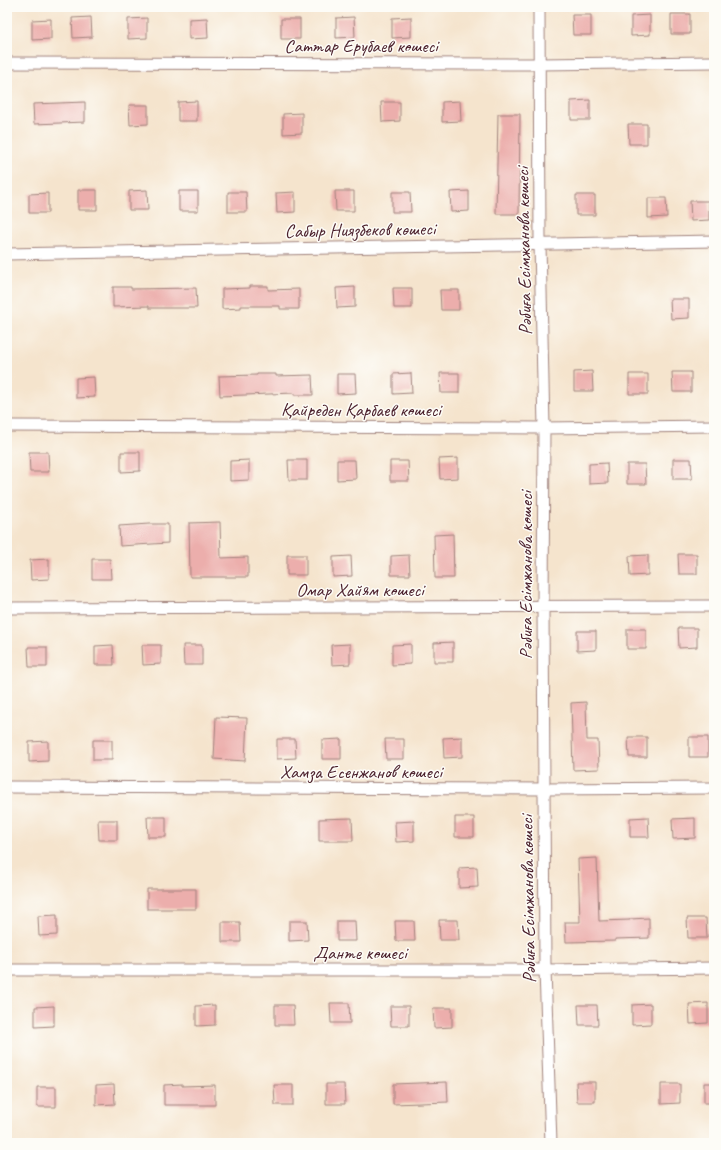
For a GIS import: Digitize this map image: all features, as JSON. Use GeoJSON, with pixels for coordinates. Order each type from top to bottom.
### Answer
{"type":"FeatureCollection","features":[{"type":"Feature","properties":{"kind":"street","name":"Рәбиға Есімжанова көшесі"},"geometry":{"type":"LineString","coordinates":[[539,7],[540,244],[544,428],[543,607],[545,970],[551,1143]]}},
{"type":"Feature","properties":{"kind":"street","name":"Саттар Ерубаев көшесі"},"geometry":{"type":"LineString","coordinates":[[7,63],[539,64],[714,62]]}},
{"type":"Feature","properties":{"kind":"street","name":"Сабыр Ниязбеков көшесі"},"geometry":{"type":"LineString","coordinates":[[7,254],[714,241]]}},
{"type":"Feature","properties":{"kind":"street","name":"Қайреден Қарбаев көшесі"},"geometry":{"type":"LineString","coordinates":[[7,426],[544,428],[714,426]]}},
{"type":"Feature","properties":{"kind":"street","name":"Омар Хайям көшесі"},"geometry":{"type":"LineString","coordinates":[[7,608],[714,606]]}},
{"type":"Feature","properties":{"kind":"street","name":"Хамза Есенжанов көшесі"},"geometry":{"type":"LineString","coordinates":[[7,788],[714,788]]}},
{"type":"Feature","properties":{"kind":"street","name":"Данте көшесі"},"geometry":{"type":"LineString","coordinates":[[7,970],[545,970],[714,968]]}},
{"type":"Feature","properties":{"kind":"building"},"geometry":{"type":"Polygon","coordinates":[[[671,14],[690,14],[690,34],[671,34],[671,14]]]}},
{"type":"Feature","properties":{"kind":"building"},"geometry":{"type":"Polygon","coordinates":[[[572,15],[591,15],[591,35],[573,35],[572,15]]]}},
{"type":"Feature","properties":{"kind":"building"},"geometry":{"type":"Polygon","coordinates":[[[650,15],[650,35],[631,36],[631,16],[650,15]]]}},
{"type":"Feature","properties":{"kind":"building"},"geometry":{"type":"Polygon","coordinates":[[[91,17],[92,37],[73,38],[72,18],[91,17]]]}},
{"type":"Feature","properties":{"kind":"building"},"geometry":{"type":"Polygon","coordinates":[[[354,17],[355,37],[336,38],[336,18],[354,17]]]}},
{"type":"Feature","properties":{"kind":"building"},"geometry":{"type":"Polygon","coordinates":[[[411,17],[411,37],[392,38],[392,18],[411,17]]]}},
{"type":"Feature","properties":{"kind":"building"},"geometry":{"type":"Polygon","coordinates":[[[147,18],[147,38],[128,39],[128,19],[147,18]]]}},
{"type":"Feature","properties":{"kind":"building"},"geometry":{"type":"Polygon","coordinates":[[[207,18],[208,38],[189,39],[189,19],[207,18]]]}},
{"type":"Feature","properties":{"kind":"building"},"geometry":{"type":"Polygon","coordinates":[[[51,19],[51,39],[32,40],[32,20],[51,19]]]}},
{"type":"Feature","properties":{"kind":"building"},"geometry":{"type":"Polygon","coordinates":[[[281,19],[300,19],[300,39],[281,39],[281,19]]]}},
{"type":"Feature","properties":{"kind":"building"},"geometry":{"type":"Polygon","coordinates":[[[590,100],[590,120],[571,120],[571,101],[590,100]]]}},
{"type":"Feature","properties":{"kind":"building"},"geometry":{"type":"Polygon","coordinates":[[[197,101],[197,121],[178,121],[178,102],[197,101]]]}},
{"type":"Feature","properties":{"kind":"building"},"geometry":{"type":"Polygon","coordinates":[[[460,101],[461,121],[442,122],[442,102],[460,101]]]}},
{"type":"Feature","properties":{"kind":"building"},"geometry":{"type":"Polygon","coordinates":[[[85,102],[85,122],[34,124],[33,104],[85,102]]]}},
{"type":"Feature","properties":{"kind":"building"},"geometry":{"type":"Polygon","coordinates":[[[381,102],[400,102],[400,121],[382,122],[381,102]]]}},
{"type":"Feature","properties":{"kind":"building"},"geometry":{"type":"Polygon","coordinates":[[[129,105],[148,105],[148,124],[130,125],[129,105]]]}},
{"type":"Feature","properties":{"kind":"building"},"geometry":{"type":"Polygon","coordinates":[[[302,113],[302,133],[283,134],[283,114],[302,113]]]}},
{"type":"Feature","properties":{"kind":"building"},"geometry":{"type":"Polygon","coordinates":[[[498,114],[520,114],[519,214],[496,214],[498,114]]]}},
{"type":"Feature","properties":{"kind":"building"},"geometry":{"type":"Polygon","coordinates":[[[628,124],[647,124],[647,144],[629,144],[628,124]]]}},
{"type":"Feature","properties":{"kind":"building"},"geometry":{"type":"Polygon","coordinates":[[[78,190],[97,190],[97,210],[78,210],[78,190]]]}},
{"type":"Feature","properties":{"kind":"building"},"geometry":{"type":"Polygon","coordinates":[[[147,190],[148,210],[129,210],[129,191],[147,190]]]}},
{"type":"Feature","properties":{"kind":"building"},"geometry":{"type":"Polygon","coordinates":[[[179,191],[198,191],[198,211],[179,211],[179,191]]]}},
{"type":"Feature","properties":{"kind":"building"},"geometry":{"type":"Polygon","coordinates":[[[335,191],[354,191],[354,211],[336,211],[335,191]]]}},
{"type":"Feature","properties":{"kind":"building"},"geometry":{"type":"Polygon","coordinates":[[[469,191],[469,211],[451,212],[450,192],[469,191]]]}},
{"type":"Feature","properties":{"kind":"building"},"geometry":{"type":"Polygon","coordinates":[[[228,192],[246,192],[247,212],[228,212],[228,192]]]}},
{"type":"Feature","properties":{"kind":"building"},"geometry":{"type":"Polygon","coordinates":[[[295,192],[295,212],[277,213],[276,193],[295,192]]]}},
{"type":"Feature","properties":{"kind":"building"},"geometry":{"type":"Polygon","coordinates":[[[392,192],[410,192],[411,212],[392,212],[392,192]]]}},
{"type":"Feature","properties":{"kind":"building"},"geometry":{"type":"Polygon","coordinates":[[[48,193],[48,213],[29,213],[29,194],[48,193]]]}},
{"type":"Feature","properties":{"kind":"building"},"geometry":{"type":"Polygon","coordinates":[[[576,195],[595,195],[595,215],[576,215],[576,195]]]}},
{"type":"Feature","properties":{"kind":"building"},"geometry":{"type":"Polygon","coordinates":[[[648,198],[666,198],[667,217],[648,218],[648,198]]]}},
{"type":"Feature","properties":{"kind":"building"},"geometry":{"type":"Polygon","coordinates":[[[690,201],[709,201],[709,220],[691,221],[690,201]]]}},
{"type":"Feature","properties":{"kind":"building"},"geometry":{"type":"Polygon","coordinates":[[[250,286],[268,286],[268,290],[299,289],[299,309],[280,309],[280,306],[241,306],[241,308],[222,309],[222,289],[250,288],[250,286]]]}},
{"type":"Feature","properties":{"kind":"building"},"geometry":{"type":"Polygon","coordinates":[[[113,287],[131,287],[131,289],[196,288],[197,308],[149,308],[149,306],[113,307],[113,287]]]}},
{"type":"Feature","properties":{"kind":"building"},"geometry":{"type":"Polygon","coordinates":[[[355,287],[355,307],[337,308],[336,288],[355,287]]]}},
{"type":"Feature","properties":{"kind":"building"},"geometry":{"type":"Polygon","coordinates":[[[393,288],[412,288],[412,308],[394,308],[393,288]]]}},
{"type":"Feature","properties":{"kind":"building"},"geometry":{"type":"Polygon","coordinates":[[[440,290],[459,290],[459,310],[441,310],[440,290]]]}},
{"type":"Feature","properties":{"kind":"building"},"geometry":{"type":"Polygon","coordinates":[[[670,299],[689,299],[689,318],[671,319],[670,299]]]}},
{"type":"Feature","properties":{"kind":"building"},"geometry":{"type":"Polygon","coordinates":[[[592,371],[593,391],[574,391],[574,372],[592,371]]]}},
{"type":"Feature","properties":{"kind":"building"},"geometry":{"type":"Polygon","coordinates":[[[672,372],[691,372],[691,392],[673,392],[672,372]]]}},
{"type":"Feature","properties":{"kind":"building"},"geometry":{"type":"Polygon","coordinates":[[[411,373],[412,393],[393,394],[393,374],[411,373]]]}},
{"type":"Feature","properties":{"kind":"building"},"geometry":{"type":"Polygon","coordinates":[[[440,373],[459,373],[459,393],[441,393],[440,373]]]}},
{"type":"Feature","properties":{"kind":"building"},"geometry":{"type":"Polygon","coordinates":[[[276,374],[276,376],[312,375],[313,395],[294,395],[294,393],[220,396],[219,376],[276,374]]]}},
{"type":"Feature","properties":{"kind":"building"},"geometry":{"type":"Polygon","coordinates":[[[337,374],[355,374],[356,393],[337,394],[337,374]]]}},
{"type":"Feature","properties":{"kind":"building"},"geometry":{"type":"Polygon","coordinates":[[[629,374],[648,374],[648,394],[629,394],[629,374]]]}},
{"type":"Feature","properties":{"kind":"building"},"geometry":{"type":"Polygon","coordinates":[[[94,377],[95,397],[76,398],[76,378],[94,377]]]}},
{"type":"Feature","properties":{"kind":"building"},"geometry":{"type":"Polygon","coordinates":[[[29,452],[48,452],[49,472],[30,472],[29,452]]]}},
{"type":"Feature","properties":{"kind":"building"},"geometry":{"type":"Polygon","coordinates":[[[121,452],[140,452],[140,471],[121,472],[121,452]]]}},
{"type":"Feature","properties":{"kind":"building"},"geometry":{"type":"Polygon","coordinates":[[[458,458],[458,478],[440,479],[439,459],[458,458]]]}},
{"type":"Feature","properties":{"kind":"building"},"geometry":{"type":"Polygon","coordinates":[[[673,459],[691,459],[692,479],[673,479],[673,459]]]}},
{"type":"Feature","properties":{"kind":"building"},"geometry":{"type":"Polygon","coordinates":[[[249,460],[249,480],[230,481],[230,461],[249,460]]]}},
{"type":"Feature","properties":{"kind":"building"},"geometry":{"type":"Polygon","coordinates":[[[288,460],[307,460],[307,480],[289,480],[288,460]]]}},
{"type":"Feature","properties":{"kind":"building"},"geometry":{"type":"Polygon","coordinates":[[[337,460],[355,460],[356,479],[337,480],[337,460]]]}},
{"type":"Feature","properties":{"kind":"building"},"geometry":{"type":"Polygon","coordinates":[[[390,461],[408,461],[409,481],[390,481],[390,461]]]}},
{"type":"Feature","properties":{"kind":"building"},"geometry":{"type":"Polygon","coordinates":[[[607,463],[608,483],[589,484],[589,464],[607,463]]]}},
{"type":"Feature","properties":{"kind":"building"},"geometry":{"type":"Polygon","coordinates":[[[627,464],[645,464],[646,484],[627,484],[627,464]]]}},
{"type":"Feature","properties":{"kind":"building"},"geometry":{"type":"Polygon","coordinates":[[[220,522],[221,558],[248,557],[248,577],[190,577],[189,523],[220,522]]]}},
{"type":"Feature","properties":{"kind":"building"},"geometry":{"type":"Polygon","coordinates":[[[168,524],[168,543],[120,546],[119,526],[168,524]]]}},
{"type":"Feature","properties":{"kind":"building"},"geometry":{"type":"Polygon","coordinates":[[[453,534],[454,578],[435,578],[434,535],[453,534]]]}},
{"type":"Feature","properties":{"kind":"building"},"geometry":{"type":"Polygon","coordinates":[[[678,554],[697,554],[697,574],[679,574],[678,554]]]}},
{"type":"Feature","properties":{"kind":"building"},"geometry":{"type":"Polygon","coordinates":[[[287,555],[306,555],[306,575],[287,575],[287,555]]]}},
{"type":"Feature","properties":{"kind":"building"},"geometry":{"type":"Polygon","coordinates":[[[409,555],[410,575],[391,575],[391,556],[409,555]]]}},
{"type":"Feature","properties":{"kind":"building"},"geometry":{"type":"Polygon","coordinates":[[[648,555],[648,575],[630,576],[629,556],[648,555]]]}},
{"type":"Feature","properties":{"kind":"building"},"geometry":{"type":"Polygon","coordinates":[[[351,556],[352,576],[333,577],[333,557],[351,556]]]}},
{"type":"Feature","properties":{"kind":"building"},"geometry":{"type":"Polygon","coordinates":[[[49,559],[49,579],[31,580],[30,560],[49,559]]]}},
{"type":"Feature","properties":{"kind":"building"},"geometry":{"type":"Polygon","coordinates":[[[92,559],[110,559],[111,579],[92,579],[92,559]]]}},
{"type":"Feature","properties":{"kind":"building"},"geometry":{"type":"Polygon","coordinates":[[[678,628],[697,628],[697,647],[679,648],[678,628]]]}},
{"type":"Feature","properties":{"kind":"building"},"geometry":{"type":"Polygon","coordinates":[[[627,629],[646,629],[646,649],[627,649],[627,629]]]}},
{"type":"Feature","properties":{"kind":"building"},"geometry":{"type":"Polygon","coordinates":[[[577,631],[596,631],[596,650],[577,651],[577,631]]]}},
{"type":"Feature","properties":{"kind":"building"},"geometry":{"type":"Polygon","coordinates":[[[453,642],[453,662],[434,662],[434,643],[453,642]]]}},
{"type":"Feature","properties":{"kind":"building"},"geometry":{"type":"Polygon","coordinates":[[[350,644],[350,664],[332,665],[331,645],[350,644]]]}},
{"type":"Feature","properties":{"kind":"building"},"geometry":{"type":"Polygon","coordinates":[[[411,644],[411,664],[392,665],[392,645],[411,644]]]}},
{"type":"Feature","properties":{"kind":"building"},"geometry":{"type":"Polygon","coordinates":[[[113,645],[114,665],[95,665],[95,646],[113,645]]]}},
{"type":"Feature","properties":{"kind":"building"},"geometry":{"type":"Polygon","coordinates":[[[142,645],[161,645],[161,664],[143,665],[142,645]]]}},
{"type":"Feature","properties":{"kind":"building"},"geometry":{"type":"Polygon","coordinates":[[[183,645],[202,645],[202,665],[184,665],[183,645]]]}},
{"type":"Feature","properties":{"kind":"building"},"geometry":{"type":"Polygon","coordinates":[[[28,647],[47,647],[47,667],[29,667],[28,647]]]}},
{"type":"Feature","properties":{"kind":"building"},"geometry":{"type":"Polygon","coordinates":[[[586,702],[587,740],[598,740],[599,769],[573,770],[571,703],[586,702]]]}},
{"type":"Feature","properties":{"kind":"building"},"geometry":{"type":"Polygon","coordinates":[[[216,717],[247,718],[245,761],[214,759],[216,717]]]}},
{"type":"Feature","properties":{"kind":"building"},"geometry":{"type":"Polygon","coordinates":[[[462,737],[462,757],[444,758],[443,738],[462,737]]]}},
{"type":"Feature","properties":{"kind":"building"},"geometry":{"type":"Polygon","coordinates":[[[628,737],[647,737],[647,757],[629,757],[628,737]]]}},
{"type":"Feature","properties":{"kind":"building"},"geometry":{"type":"Polygon","coordinates":[[[689,737],[708,737],[708,757],[689,757],[689,737]]]}},
{"type":"Feature","properties":{"kind":"building"},"geometry":{"type":"Polygon","coordinates":[[[277,739],[295,739],[296,758],[277,759],[277,739]]]}},
{"type":"Feature","properties":{"kind":"building"},"geometry":{"type":"Polygon","coordinates":[[[341,739],[341,759],[322,759],[322,740],[341,739]]]}},
{"type":"Feature","properties":{"kind":"building"},"geometry":{"type":"Polygon","coordinates":[[[385,739],[404,739],[404,759],[386,759],[385,739]]]}},
{"type":"Feature","properties":{"kind":"building"},"geometry":{"type":"Polygon","coordinates":[[[93,740],[112,740],[112,760],[93,760],[93,740]]]}},
{"type":"Feature","properties":{"kind":"building"},"geometry":{"type":"Polygon","coordinates":[[[48,741],[48,761],[29,762],[29,742],[48,741]]]}},
{"type":"Feature","properties":{"kind":"building"},"geometry":{"type":"Polygon","coordinates":[[[147,817],[166,817],[166,837],[148,837],[147,817]]]}},
{"type":"Feature","properties":{"kind":"building"},"geometry":{"type":"Polygon","coordinates":[[[455,817],[474,817],[474,837],[455,837],[455,817]]]}},
{"type":"Feature","properties":{"kind":"building"},"geometry":{"type":"Polygon","coordinates":[[[648,817],[649,837],[630,837],[630,818],[648,817]]]}},
{"type":"Feature","properties":{"kind":"building"},"geometry":{"type":"Polygon","coordinates":[[[352,818],[353,841],[319,841],[319,819],[352,818]]]}},
{"type":"Feature","properties":{"kind":"building"},"geometry":{"type":"Polygon","coordinates":[[[695,818],[695,838],[673,839],[672,819],[695,818]]]}},
{"type":"Feature","properties":{"kind":"building"},"geometry":{"type":"Polygon","coordinates":[[[98,820],[117,820],[117,840],[99,840],[98,820]]]}},
{"type":"Feature","properties":{"kind":"building"},"geometry":{"type":"Polygon","coordinates":[[[414,821],[414,841],[396,842],[395,822],[414,821]]]}},
{"type":"Feature","properties":{"kind":"building"},"geometry":{"type":"Polygon","coordinates":[[[597,858],[599,921],[649,918],[649,938],[615,939],[615,941],[566,942],[565,922],[580,922],[578,859],[597,858]]]}},
{"type":"Feature","properties":{"kind":"building"},"geometry":{"type":"Polygon","coordinates":[[[477,867],[478,887],[459,888],[459,868],[477,867]]]}},
{"type":"Feature","properties":{"kind":"building"},"geometry":{"type":"Polygon","coordinates":[[[147,889],[196,889],[196,909],[147,909],[147,889]]]}},
{"type":"Feature","properties":{"kind":"building"},"geometry":{"type":"Polygon","coordinates":[[[57,915],[57,935],[39,936],[38,916],[57,915]]]}},
{"type":"Feature","properties":{"kind":"building"},"geometry":{"type":"Polygon","coordinates":[[[687,918],[706,918],[707,938],[688,938],[687,918]]]}},
{"type":"Feature","properties":{"kind":"building"},"geometry":{"type":"Polygon","coordinates":[[[439,920],[458,920],[459,940],[440,940],[439,920]]]}},
{"type":"Feature","properties":{"kind":"building"},"geometry":{"type":"Polygon","coordinates":[[[289,921],[307,921],[308,940],[289,941],[289,921]]]}},
{"type":"Feature","properties":{"kind":"building"},"geometry":{"type":"Polygon","coordinates":[[[337,921],[355,921],[356,941],[337,941],[337,921]]]}},
{"type":"Feature","properties":{"kind":"building"},"geometry":{"type":"Polygon","coordinates":[[[395,921],[414,921],[415,941],[396,941],[395,921]]]}},
{"type":"Feature","properties":{"kind":"building"},"geometry":{"type":"Polygon","coordinates":[[[222,922],[240,922],[241,942],[222,942],[222,922]]]}},
{"type":"Feature","properties":{"kind":"building"},"geometry":{"type":"Polygon","coordinates":[[[330,1003],[349,1003],[350,1023],[331,1023],[330,1003]]]}},
{"type":"Feature","properties":{"kind":"building"},"geometry":{"type":"Polygon","coordinates":[[[708,1003],[708,1023],[690,1024],[689,1004],[708,1003]]]}},
{"type":"Feature","properties":{"kind":"building"},"geometry":{"type":"Polygon","coordinates":[[[651,1004],[651,1024],[632,1025],[632,1005],[651,1004]]]}},
{"type":"Feature","properties":{"kind":"building"},"geometry":{"type":"Polygon","coordinates":[[[215,1005],[215,1025],[196,1026],[196,1006],[215,1005]]]}},
{"type":"Feature","properties":{"kind":"building"},"geometry":{"type":"Polygon","coordinates":[[[275,1005],[293,1005],[294,1025],[275,1025],[275,1005]]]}},
{"type":"Feature","properties":{"kind":"building"},"geometry":{"type":"Polygon","coordinates":[[[578,1005],[597,1005],[598,1025],[579,1025],[578,1005]]]}},
{"type":"Feature","properties":{"kind":"building"},"geometry":{"type":"Polygon","coordinates":[[[54,1006],[54,1026],[35,1027],[35,1007],[54,1006]]]}},
{"type":"Feature","properties":{"kind":"building"},"geometry":{"type":"Polygon","coordinates":[[[390,1006],[409,1006],[409,1026],[391,1026],[390,1006]]]}},
{"type":"Feature","properties":{"kind":"building"},"geometry":{"type":"Polygon","coordinates":[[[433,1008],[452,1008],[452,1027],[434,1028],[433,1008]]]}},
{"type":"Feature","properties":{"kind":"building"},"geometry":{"type":"Polygon","coordinates":[[[447,1082],[448,1102],[393,1104],[393,1084],[447,1082]]]}},
{"type":"Feature","properties":{"kind":"building"},"geometry":{"type":"Polygon","coordinates":[[[576,1082],[595,1082],[595,1102],[577,1102],[576,1082]]]}},
{"type":"Feature","properties":{"kind":"building"},"geometry":{"type":"Polygon","coordinates":[[[704,1083],[714,1083],[714,1103],[704,1103],[704,1083]]]}},
{"type":"Feature","properties":{"kind":"building"},"geometry":{"type":"Polygon","coordinates":[[[114,1084],[115,1104],[96,1105],[96,1085],[114,1084]]]}},
{"type":"Feature","properties":{"kind":"building"},"geometry":{"type":"Polygon","coordinates":[[[182,1084],[182,1086],[215,1085],[215,1105],[164,1105],[164,1085],[182,1084]]]}},
{"type":"Feature","properties":{"kind":"building"},"geometry":{"type":"Polygon","coordinates":[[[326,1084],[344,1084],[345,1104],[326,1104],[326,1084]]]}},
{"type":"Feature","properties":{"kind":"building"},"geometry":{"type":"Polygon","coordinates":[[[661,1084],[680,1084],[680,1103],[661,1104],[661,1084]]]}},
{"type":"Feature","properties":{"kind":"building"},"geometry":{"type":"Polygon","coordinates":[[[274,1085],[293,1085],[293,1105],[275,1105],[274,1085]]]}},
{"type":"Feature","properties":{"kind":"building"},"geometry":{"type":"Polygon","coordinates":[[[37,1087],[56,1087],[56,1107],[37,1107],[37,1087]]]}}]}
